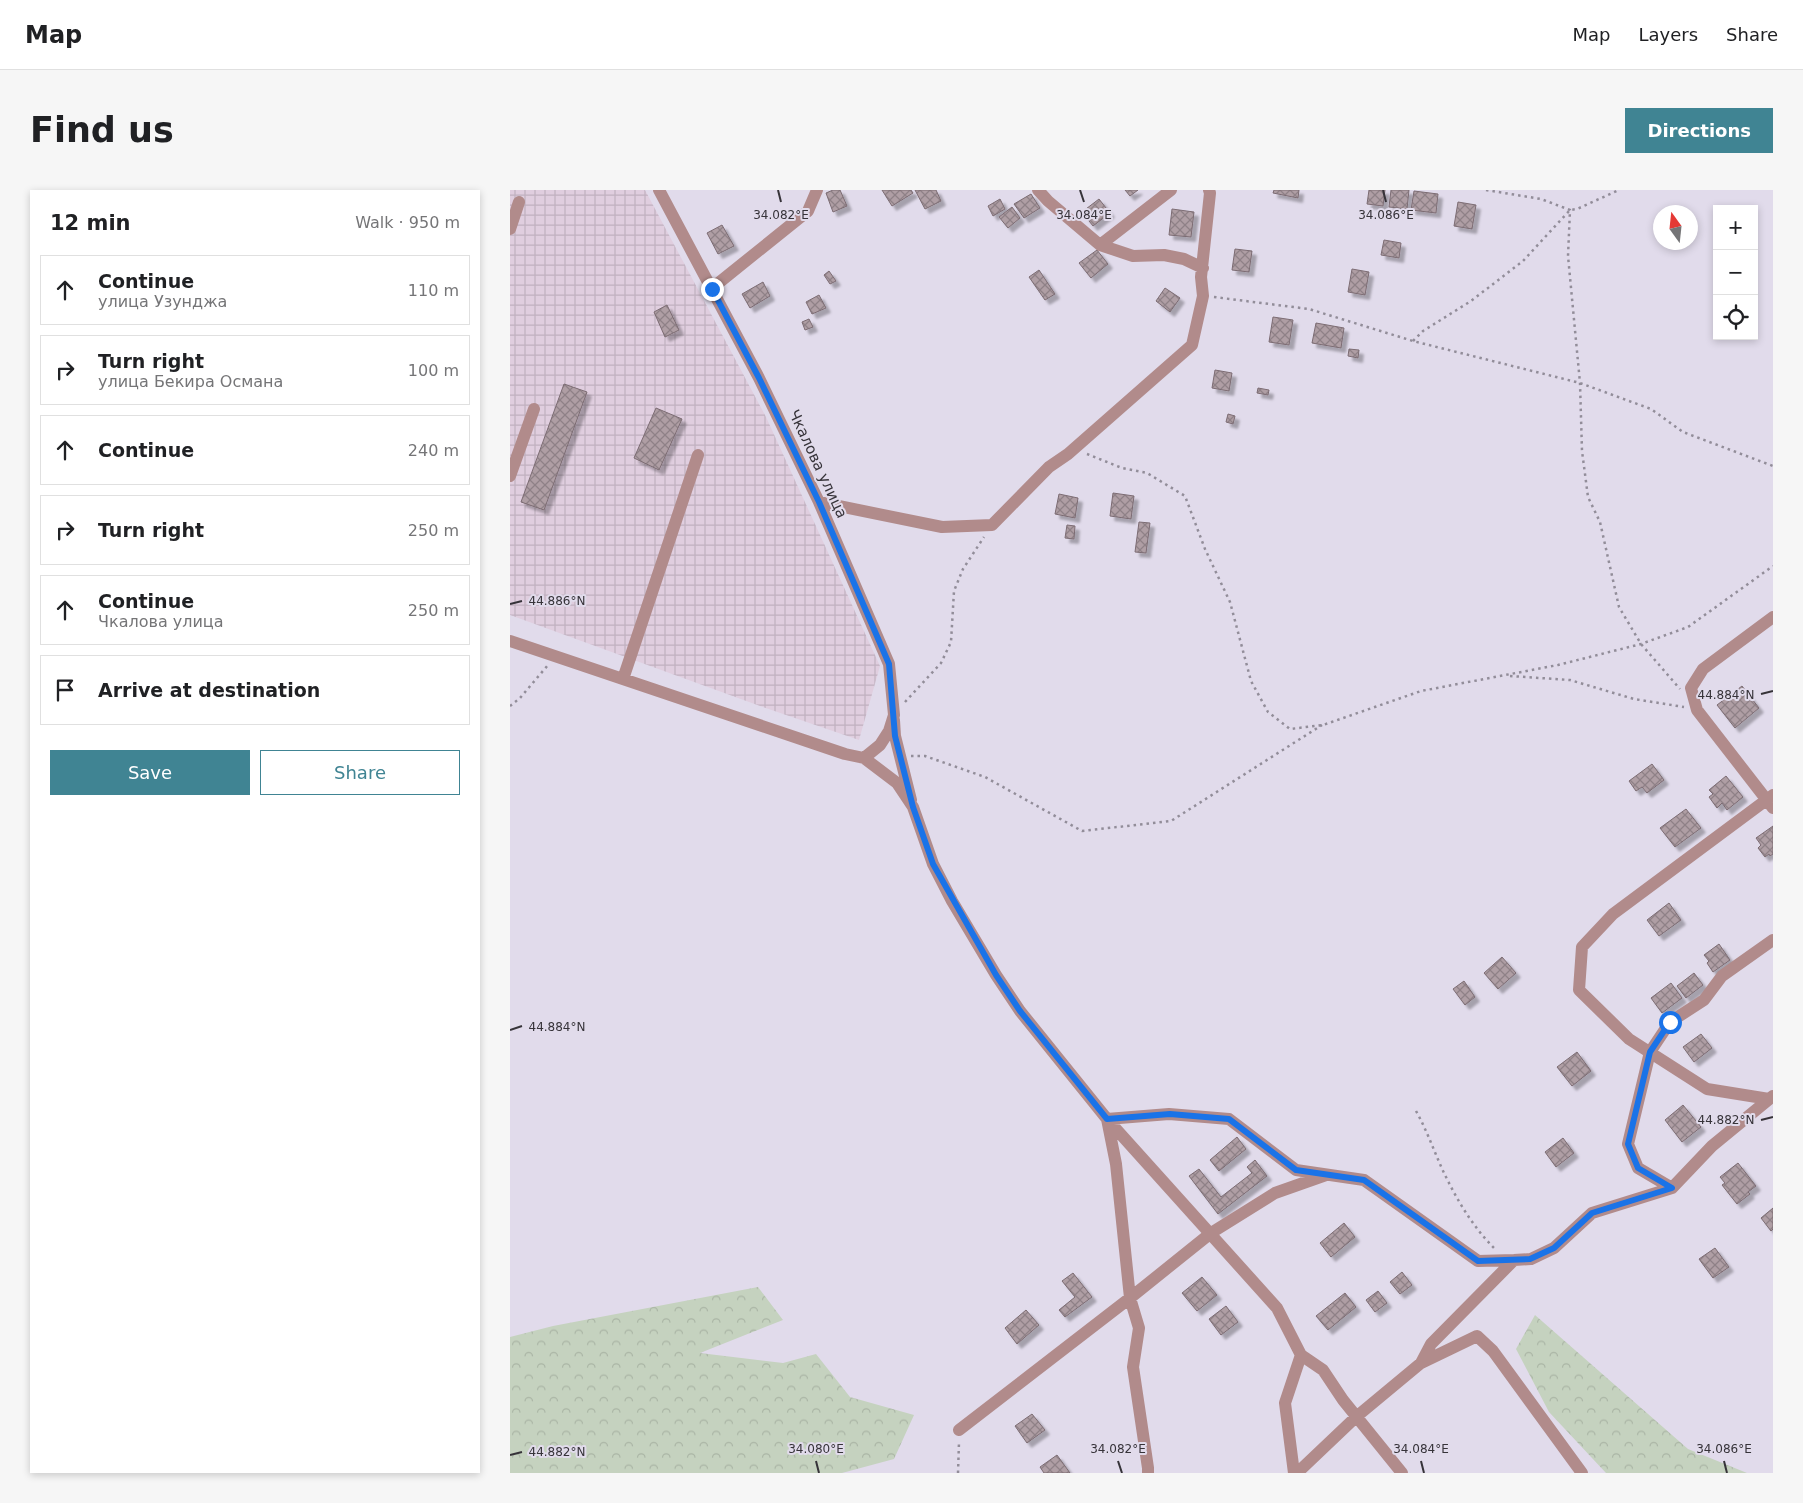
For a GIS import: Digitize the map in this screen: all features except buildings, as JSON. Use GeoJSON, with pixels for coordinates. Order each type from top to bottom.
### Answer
{"type":"FeatureCollection","features":[{"type":"Feature","properties":{"kind":"street","name":"Чкалова улица"},"geometry":{"type":"LineString","coordinates":[[659,190],[759,378],[819,502],[889,664],[894,715],[889,731],[880,746],[864,758]]}},
{"type":"Feature","properties":{"kind":"street"},"geometry":{"type":"LineString","coordinates":[[712,289],[808,211],[817,190]]}},
{"type":"Feature","properties":{"kind":"street"},"geometry":{"type":"LineString","coordinates":[[1038,190],[1048,201],[1100,245],[1133,256],[1164,255],[1184,259],[1203,268]]}},
{"type":"Feature","properties":{"kind":"street"},"geometry":{"type":"LineString","coordinates":[[1100,245],[1171,190]]}},
{"type":"Feature","properties":{"kind":"street"},"geometry":{"type":"LineString","coordinates":[[819,502],[942,527],[992,525],[1049,467],[1068,454],[1192,345],[1204,296],[1201,277],[1209,190]]}},
{"type":"Feature","properties":{"kind":"street"},"geometry":{"type":"LineString","coordinates":[[510,229],[519,202]]}},
{"type":"Feature","properties":{"kind":"street"},"geometry":{"type":"LineString","coordinates":[[510,476],[534,409]]}},
{"type":"Feature","properties":{"kind":"street"},"geometry":{"type":"LineString","coordinates":[[623,679],[698,455]]}},
{"type":"Feature","properties":{"kind":"street"},"geometry":{"type":"LineString","coordinates":[[1771,1097],[1707,1089],[1629,1039],[1578,990],[1582,947],[1613,914],[1771,801],[1696,710],[1691,688],[1703,669],[1773,617]]}},
{"type":"Feature","properties":{"kind":"street"},"geometry":{"type":"LineString","coordinates":[[510,641],[836,751],[864,758],[896,784],[913,807]]}},
{"type":"Feature","properties":{"kind":"street"},"geometry":{"type":"LineString","coordinates":[[894,715],[895,736],[913,807],[933,864],[996,975],[1020,1011],[1107,1119],[1277,1308],[1302,1355],[1323,1370],[1356,1417],[1402,1473]]}},
{"type":"Feature","properties":{"kind":"street"},"geometry":{"type":"LineString","coordinates":[[1672,1188],[1638,1168],[1628,1144],[1650,1052],[1670,1022],[1704,1000],[1722,976],[1773,940]]}},
{"type":"Feature","properties":{"kind":"street"},"geometry":{"type":"LineString","coordinates":[[1107,1119],[1170,1114],[1229,1119],[1296,1170],[1364,1180],[1478,1261],[1514,1260],[1530,1259],[1554,1248],[1592,1213],[1672,1188],[1712,1146],[1771,1097]]}},
{"type":"Feature","properties":{"kind":"street"},"geometry":{"type":"LineString","coordinates":[[1107,1119],[1116,1164],[1130,1298],[1139,1328],[1133,1368],[1148,1473]]}},
{"type":"Feature","properties":{"kind":"street"},"geometry":{"type":"LineString","coordinates":[[959,1430],[1211,1233],[1275,1193],[1329,1174]]}},
{"type":"Feature","properties":{"kind":"street"},"geometry":{"type":"LineString","coordinates":[[1422,1363],[1431,1344],[1514,1260]]}},
{"type":"Feature","properties":{"kind":"street"},"geometry":{"type":"LineString","coordinates":[[1296,1473],[1356,1417],[1422,1363],[1477,1336],[1493,1351],[1582,1473]]}},
{"type":"Feature","properties":{"kind":"street"},"geometry":{"type":"LineString","coordinates":[[1296,1473],[1285,1403],[1302,1355]]}},
{"type":"Feature","properties":{"kind":"path"},"geometry":{"type":"LineString","coordinates":[[1486,190],[1541,199],[1570,210],[1577,209],[1619,190]]}},
{"type":"Feature","properties":{"kind":"path"},"geometry":{"type":"LineString","coordinates":[[1412,341],[1423,331],[1471,301],[1523,261],[1570,210]]}},
{"type":"Feature","properties":{"kind":"path"},"geometry":{"type":"LineString","coordinates":[[1570,210],[1568,256],[1580,383],[1582,451],[1588,497],[1600,522],[1619,607],[1641,644],[1696,710]]}},
{"type":"Feature","properties":{"kind":"path"},"geometry":{"type":"LineString","coordinates":[[1204,296],[1309,309],[1412,341],[1580,383],[1651,409],[1683,432],[1773,466]]}},
{"type":"Feature","properties":{"kind":"path"},"geometry":{"type":"LineString","coordinates":[[1068,454],[1085,454],[1122,468],[1147,473],[1186,496],[1205,549],[1230,602],[1251,681],[1268,712],[1290,729],[1323,725],[1421,691],[1558,665],[1641,644],[1688,627],[1773,566]]}},
{"type":"Feature","properties":{"kind":"path"},"geometry":{"type":"LineString","coordinates":[[894,715],[944,656],[951,642],[954,591],[963,569],[992,525]]}},
{"type":"Feature","properties":{"kind":"path"},"geometry":{"type":"LineString","coordinates":[[510,706],[520,698],[555,656]]}},
{"type":"Feature","properties":{"kind":"path"},"geometry":{"type":"LineString","coordinates":[[1506,676],[1570,680],[1634,699],[1696,710]]}},
{"type":"Feature","properties":{"kind":"path"},"geometry":{"type":"LineString","coordinates":[[908,757],[925,756],[985,777],[1082,831],[1171,821],[1323,725]]}},
{"type":"Feature","properties":{"kind":"path"},"geometry":{"type":"LineString","coordinates":[[1416,1111],[1426,1128],[1448,1182],[1478,1231],[1493,1248],[1514,1260]]}},
{"type":"Feature","properties":{"kind":"path"},"geometry":{"type":"LineString","coordinates":[[958,1473],[959,1430]]}},
{"type":"Feature","properties":{"kind":"shaded area"},"geometry":{"type":"Polygon","coordinates":[[[510,190],[645,190],[766,417],[880,666],[859,740],[510,615],[510,190]]]}},
{"type":"Feature","properties":{"kind":"green space"},"geometry":{"type":"Polygon","coordinates":[[[758,1287],[783,1320],[700,1353],[783,1363],[816,1354],[850,1397],[914,1415],[894,1459],[842,1473],[510,1473],[510,1337],[553,1326],[758,1287]]]}},
{"type":"Feature","properties":{"kind":"green space"},"geometry":{"type":"Polygon","coordinates":[[[1535,1315],[1688,1449],[1747,1473],[1606,1473],[1549,1412],[1516,1349],[1535,1315]]]}},
{"type":"Feature","properties":{"kind":"route"},"geometry":{"type":"LineString","coordinates":[[712,289],[759,378],[819,502],[889,664],[895,736],[913,807],[933,864],[952,901],[1020,1011],[1107,1119],[1170,1114],[1229,1119],[1296,1170],[1364,1180],[1478,1261],[1530,1259],[1554,1248],[1592,1213],[1672,1188],[1638,1168],[1628,1144],[1650,1052],[1670,1022]]}}]}
